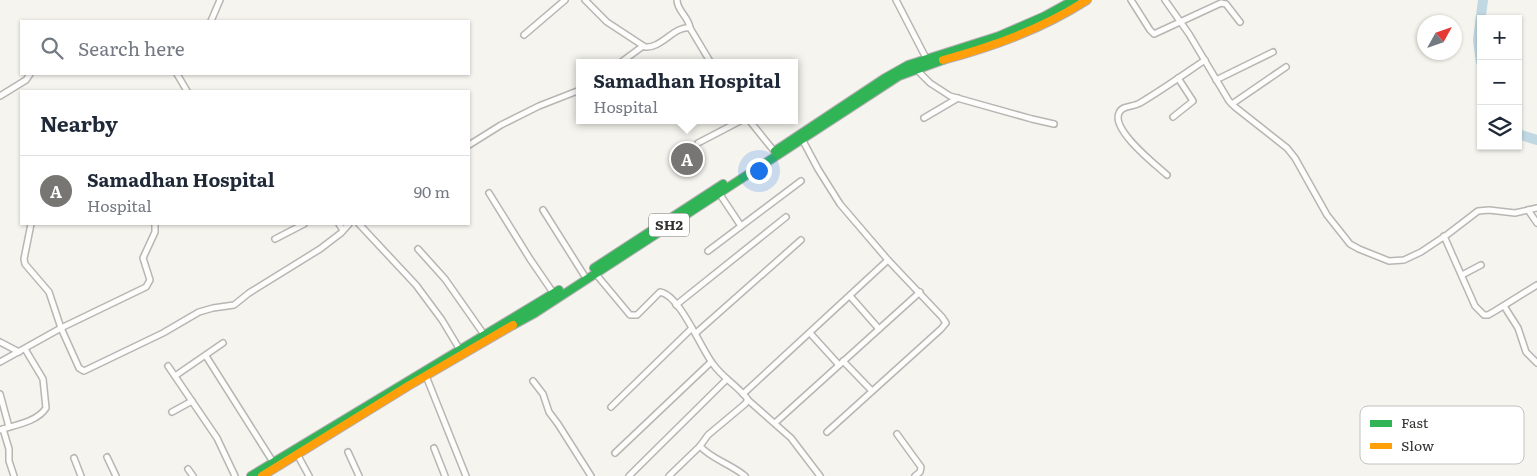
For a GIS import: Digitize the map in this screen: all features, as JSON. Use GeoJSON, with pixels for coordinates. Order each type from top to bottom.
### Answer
{"type":"FeatureCollection","features":[{"type":"Feature","properties":{"kind":"main road","name":"SH2"},"geometry":{"type":"LineString","coordinates":[[250,476],[484,336],[501,330],[908,65],[999,36],[1045,16],[1074,0]]}},
{"type":"Feature","properties":{"kind":"main road","name":"SH2"},"geometry":{"type":"LineString","coordinates":[[262,476],[595,273],[886,84],[916,69],[980,50],[1017,36],[1068,12],[1087,0]]}},
{"type":"Feature","properties":{"kind":"street"},"geometry":{"type":"LineString","coordinates":[[211,20],[220,0]]}},
{"type":"Feature","properties":{"kind":"street"},"geometry":{"type":"LineString","coordinates":[[524,35],[565,0]]}},
{"type":"Feature","properties":{"kind":"street"},"geometry":{"type":"LineString","coordinates":[[585,0],[607,22],[643,46],[652,47],[682,29],[690,28]]}},
{"type":"Feature","properties":{"kind":"street"},"geometry":{"type":"LineString","coordinates":[[677,0],[690,28],[709,59]]}},
{"type":"Feature","properties":{"kind":"street"},"geometry":{"type":"LineString","coordinates":[[896,0],[926,58]]}},
{"type":"Feature","properties":{"kind":"street"},"geometry":{"type":"LineString","coordinates":[[1131,0],[1152,33],[1158,33],[1221,3],[1226,4],[1240,22]]}},
{"type":"Feature","properties":{"kind":"street"},"geometry":{"type":"LineString","coordinates":[[1165,0],[1232,104],[1288,148],[1296,158],[1327,216],[1350,244],[1389,261],[1397,261],[1421,252],[1478,211],[1489,210],[1515,213],[1537,208]]}},
{"type":"Feature","properties":{"kind":"street"},"geometry":{"type":"LineString","coordinates":[[625,59],[643,46]]}},
{"type":"Feature","properties":{"kind":"street"},"geometry":{"type":"LineString","coordinates":[[1216,80],[1273,52]]}},
{"type":"Feature","properties":{"kind":"street"},"geometry":{"type":"LineString","coordinates":[[1167,175],[1131,142],[1118,117],[1121,110],[1138,105],[1204,60]]}},
{"type":"Feature","properties":{"kind":"street"},"geometry":{"type":"LineString","coordinates":[[1232,104],[1286,67]]}},
{"type":"Feature","properties":{"kind":"street"},"geometry":{"type":"LineString","coordinates":[[916,69],[943,93],[1054,124]]}},
{"type":"Feature","properties":{"kind":"street"},"geometry":{"type":"LineString","coordinates":[[0,96],[26,80],[29,75]]}},
{"type":"Feature","properties":{"kind":"street"},"geometry":{"type":"LineString","coordinates":[[178,75],[186,90]]}},
{"type":"Feature","properties":{"kind":"street"},"geometry":{"type":"LineString","coordinates":[[1173,117],[1193,101],[1178,78]]}},
{"type":"Feature","properties":{"kind":"street"},"geometry":{"type":"LineString","coordinates":[[470,144],[501,125],[539,106],[576,92]]}},
{"type":"Feature","properties":{"kind":"street"},"geometry":{"type":"LineString","coordinates":[[924,118],[958,98]]}},
{"type":"Feature","properties":{"kind":"street"},"geometry":{"type":"LineString","coordinates":[[698,143],[734,124]]}},
{"type":"Feature","properties":{"kind":"street"},"geometry":{"type":"LineString","coordinates":[[753,124],[774,151]]}},
{"type":"Feature","properties":{"kind":"street"},"geometry":{"type":"LineString","coordinates":[[802,139],[834,197],[946,323],[827,432]]}},
{"type":"Feature","properties":{"kind":"street"},"geometry":{"type":"LineString","coordinates":[[708,251],[802,182]]}},
{"type":"Feature","properties":{"kind":"street"},"geometry":{"type":"LineString","coordinates":[[489,193],[554,294]]}},
{"type":"Feature","properties":{"kind":"street"},"geometry":{"type":"LineString","coordinates":[[719,193],[742,226]]}},
{"type":"Feature","properties":{"kind":"street"},"geometry":{"type":"LineString","coordinates":[[544,210],[584,275]]}},
{"type":"Feature","properties":{"kind":"street"},"geometry":{"type":"LineString","coordinates":[[1528,210],[1537,223]]}},
{"type":"Feature","properties":{"kind":"street"},"geometry":{"type":"LineString","coordinates":[[676,305],[786,217]]}},
{"type":"Feature","properties":{"kind":"street"},"geometry":{"type":"LineString","coordinates":[[31,225],[24,259],[25,264],[49,292],[61,328],[82,371],[163,333],[199,312],[234,305],[320,249],[348,225]]}},
{"type":"Feature","properties":{"kind":"street"},"geometry":{"type":"LineString","coordinates":[[0,362],[61,328],[149,284],[144,258],[155,232],[155,225]]}},
{"type":"Feature","properties":{"kind":"street"},"geometry":{"type":"LineString","coordinates":[[275,239],[302,225]]}},
{"type":"Feature","properties":{"kind":"street"},"geometry":{"type":"LineString","coordinates":[[340,225],[344,230]]}},
{"type":"Feature","properties":{"kind":"street"},"geometry":{"type":"LineString","coordinates":[[360,225],[416,285],[442,320],[460,350]]}},
{"type":"Feature","properties":{"kind":"street"},"geometry":{"type":"LineString","coordinates":[[1444,236],[1475,306],[1481,313],[1488,315],[1537,285]]}},
{"type":"Feature","properties":{"kind":"street"},"geometry":{"type":"LineString","coordinates":[[696,333],[801,240]]}},
{"type":"Feature","properties":{"kind":"street"},"geometry":{"type":"LineString","coordinates":[[418,249],[444,279],[484,336]]}},
{"type":"Feature","properties":{"kind":"street"},"geometry":{"type":"LineString","coordinates":[[744,394],[888,260]]}},
{"type":"Feature","properties":{"kind":"street"},"geometry":{"type":"LineString","coordinates":[[1462,276],[1481,265]]}},
{"type":"Feature","properties":{"kind":"street"},"geometry":{"type":"LineString","coordinates":[[595,273],[630,315],[637,315],[660,292],[665,294],[676,305],[696,333],[711,362],[748,400],[775,423],[804,454],[820,476]]}},
{"type":"Feature","properties":{"kind":"street"},"geometry":{"type":"LineString","coordinates":[[775,423],[920,292]]}},
{"type":"Feature","properties":{"kind":"street"},"geometry":{"type":"LineString","coordinates":[[850,296],[879,329]]}},
{"type":"Feature","properties":{"kind":"street"},"geometry":{"type":"LineString","coordinates":[[1504,306],[1518,328],[1526,352],[1537,363]]}},
{"type":"Feature","properties":{"kind":"street"},"geometry":{"type":"LineString","coordinates":[[611,407],[692,328]]}},
{"type":"Feature","properties":{"kind":"street"},"geometry":{"type":"LineString","coordinates":[[810,333],[872,391]]}},
{"type":"Feature","properties":{"kind":"street"},"geometry":{"type":"LineString","coordinates":[[0,342],[20,352]]}},
{"type":"Feature","properties":{"kind":"street"},"geometry":{"type":"LineString","coordinates":[[175,376],[223,343]]}},
{"type":"Feature","properties":{"kind":"street"},"geometry":{"type":"LineString","coordinates":[[4,428],[28,420],[42,413],[46,408],[43,379],[25,349]]}},
{"type":"Feature","properties":{"kind":"street"},"geometry":{"type":"LineString","coordinates":[[206,356],[273,462]]}},
{"type":"Feature","properties":{"kind":"street"},"geometry":{"type":"LineString","coordinates":[[615,453],[711,362]]}},
{"type":"Feature","properties":{"kind":"street"},"geometry":{"type":"LineString","coordinates":[[168,366],[216,438],[234,476]]}},
{"type":"Feature","properties":{"kind":"street"},"geometry":{"type":"LineString","coordinates":[[426,376],[466,476]]}},
{"type":"Feature","properties":{"kind":"street"},"geometry":{"type":"LineString","coordinates":[[629,476],[727,379]]}},
{"type":"Feature","properties":{"kind":"street"},"geometry":{"type":"LineString","coordinates":[[533,381],[543,394],[549,412],[590,476]]}},
{"type":"Feature","properties":{"kind":"street"},"geometry":{"type":"LineString","coordinates":[[0,394],[4,428],[9,449],[9,461],[14,476]]}},
{"type":"Feature","properties":{"kind":"street"},"geometry":{"type":"LineString","coordinates":[[669,476],[700,446],[708,435],[748,400]]}},
{"type":"Feature","properties":{"kind":"street"},"geometry":{"type":"LineString","coordinates":[[172,412],[192,401]]}},
{"type":"Feature","properties":{"kind":"street"},"geometry":{"type":"LineString","coordinates":[[897,434],[921,467],[920,472],[915,476]]}},
{"type":"Feature","properties":{"kind":"street"},"geometry":{"type":"LineString","coordinates":[[700,446],[738,474],[745,476]]}},
{"type":"Feature","properties":{"kind":"street"},"geometry":{"type":"LineString","coordinates":[[434,448],[445,476]]}},
{"type":"Feature","properties":{"kind":"street"},"geometry":{"type":"LineString","coordinates":[[348,452],[359,476]]}},
{"type":"Feature","properties":{"kind":"street"},"geometry":{"type":"LineString","coordinates":[[297,454],[309,476]]}},
{"type":"Feature","properties":{"kind":"street"},"geometry":{"type":"LineString","coordinates":[[107,457],[116,476]]}},
{"type":"Feature","properties":{"kind":"street"},"geometry":{"type":"LineString","coordinates":[[74,458],[81,476]]}},
{"type":"Feature","properties":{"kind":"street"},"geometry":{"type":"LineString","coordinates":[[188,469],[193,476]]}},
{"type":"Feature","properties":{"kind":"waterway"},"geometry":{"type":"LineString","coordinates":[[1481,60],[1478,40],[1483,0]]}},
{"type":"Feature","properties":{"kind":"waterway"},"geometry":{"type":"LineString","coordinates":[[1522,135],[1537,140]]}},
{"type":"Feature","properties":{"kind":"traffic: fast"},"geometry":{"type":"LineString","coordinates":[[775,151],[885,78],[908,65],[999,36],[1045,16],[1074,0]]}},
{"type":"Feature","properties":{"kind":"traffic: fast"},"geometry":{"type":"LineString","coordinates":[[513,325],[535,313],[899,76],[943,60]]}},
{"type":"Feature","properties":{"kind":"traffic: fast"},"geometry":{"type":"LineString","coordinates":[[594,268],[723,184]]}},
{"type":"Feature","properties":{"kind":"traffic: fast"},"geometry":{"type":"LineString","coordinates":[[251,476],[559,290]]}},
{"type":"Feature","properties":{"kind":"traffic: slow"},"geometry":{"type":"LineString","coordinates":[[943,60],[1017,36],[1053,20],[1087,0]]}},
{"type":"Feature","properties":{"kind":"traffic: slow"},"geometry":{"type":"LineString","coordinates":[[262,476],[408,386],[513,325]]}},
{"type":"Feature","properties":{"kind":"place","name":"Samadhan Hospital"},"geometry":{"type":"Point","coordinates":[687,159]}}]}
